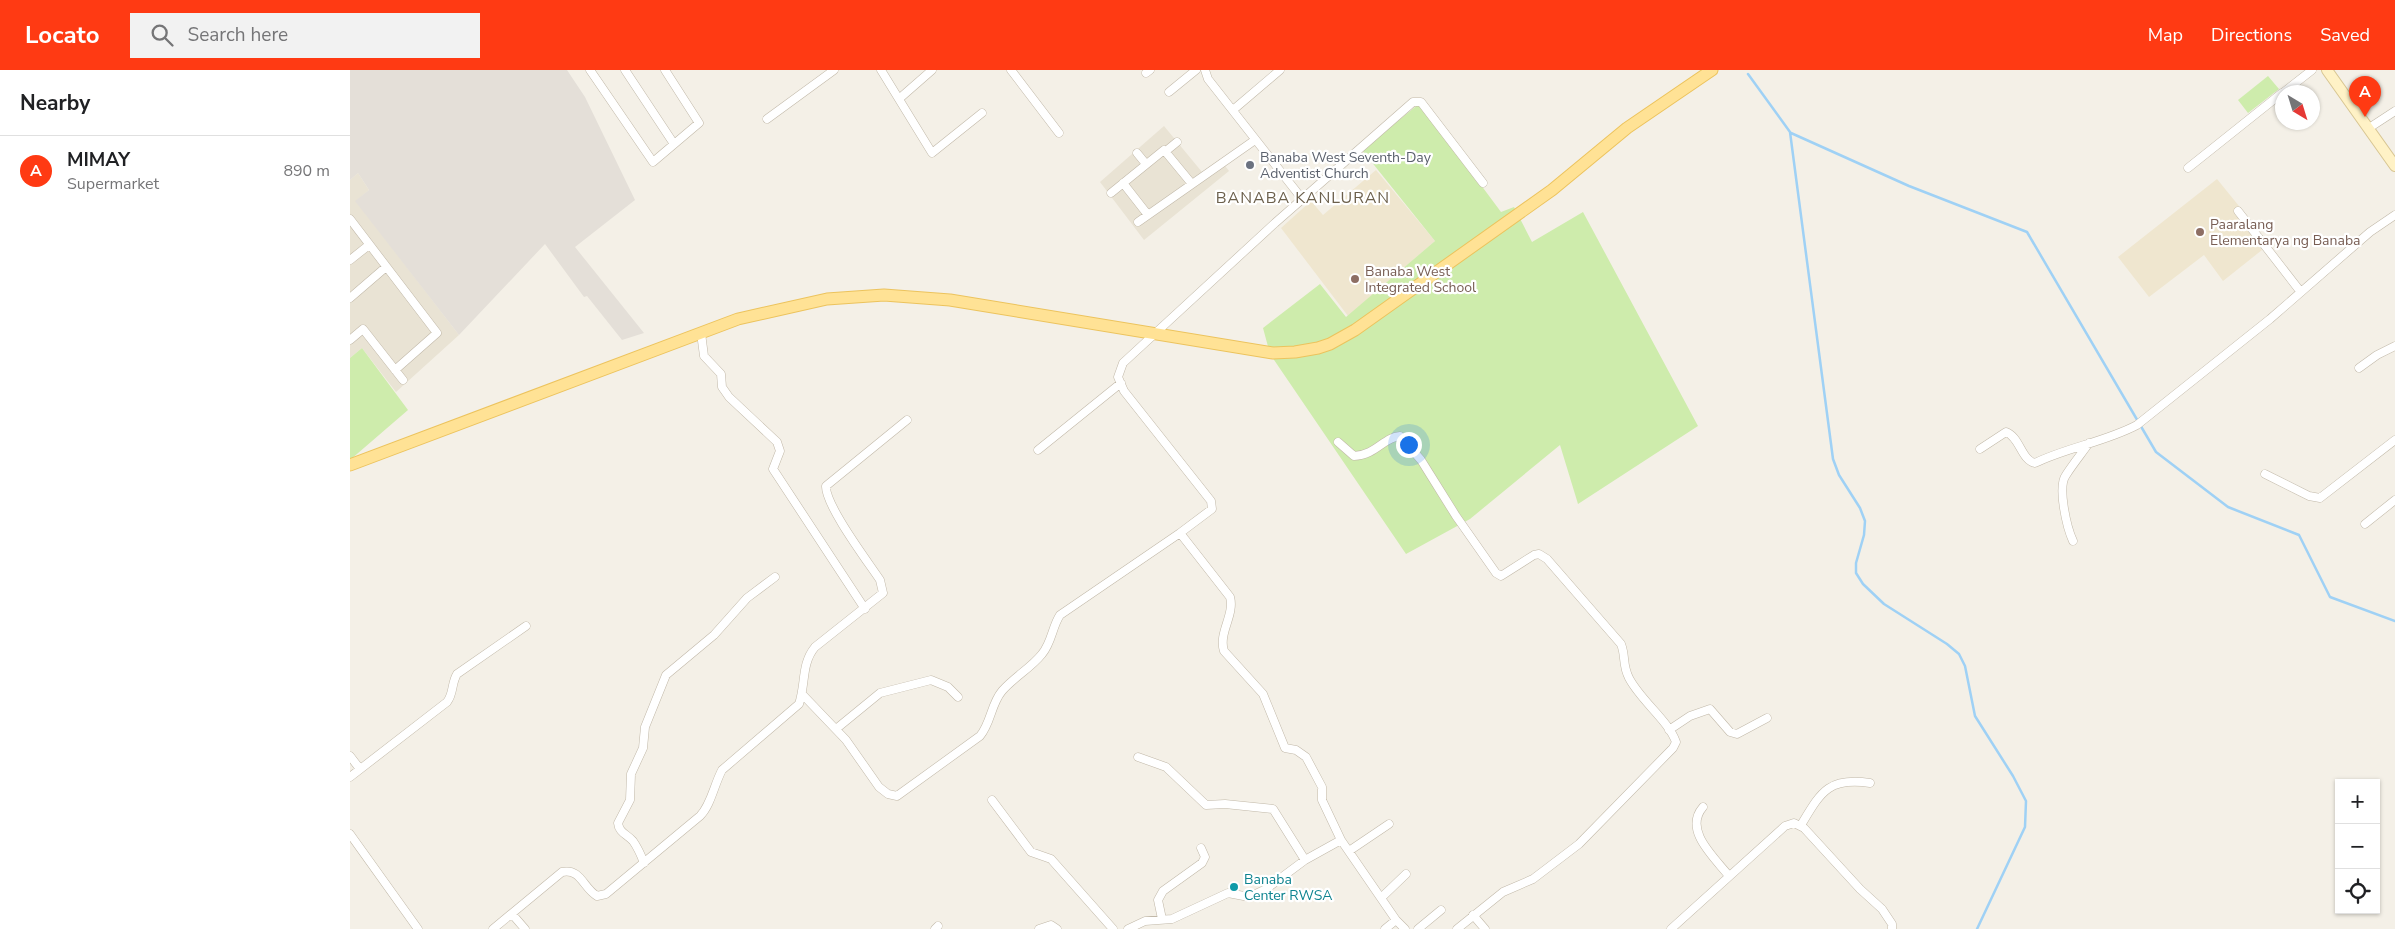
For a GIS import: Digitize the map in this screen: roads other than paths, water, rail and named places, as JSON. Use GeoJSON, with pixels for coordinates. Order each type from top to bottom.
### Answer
{"type":"FeatureCollection","features":[{"type":"Feature","properties":{"kind":"main road"},"geometry":{"type":"LineString","coordinates":[[350,465],[738,319],[827,299],[884,295],[950,300],[1155,332],[1267,353],[1295,352],[1330,344],[1355,330],[1552,190],[1620,133],[1712,70]]}},
{"type":"Feature","properties":{"kind":"street"},"geometry":{"type":"LineString","coordinates":[[590,70],[653,162],[699,123],[666,70]]}},
{"type":"Feature","properties":{"kind":"street"},"geometry":{"type":"LineString","coordinates":[[626,70],[674,144]]}},
{"type":"Feature","properties":{"kind":"street"},"geometry":{"type":"LineString","coordinates":[[767,119],[834,70]]}},
{"type":"Feature","properties":{"kind":"street"},"geometry":{"type":"LineString","coordinates":[[881,70],[900,98],[932,153],[982,113]]}},
{"type":"Feature","properties":{"kind":"street"},"geometry":{"type":"LineString","coordinates":[[900,98],[932,70]]}},
{"type":"Feature","properties":{"kind":"street"},"geometry":{"type":"LineString","coordinates":[[1169,92],[1196,70]]}},
{"type":"Feature","properties":{"kind":"street"},"geometry":{"type":"LineString","coordinates":[[1205,70],[1208,79],[1302,200]]}},
{"type":"Feature","properties":{"kind":"street"},"geometry":{"type":"LineString","coordinates":[[1233,110],[1280,70]]}},
{"type":"Feature","properties":{"kind":"street"},"geometry":{"type":"LineString","coordinates":[[2293,85],[2312,70]]}},
{"type":"Feature","properties":{"kind":"street"},"geometry":{"type":"LineString","coordinates":[[2327,70],[2370,128],[2395,166]]}},
{"type":"Feature","properties":{"kind":"street"},"geometry":{"type":"LineString","coordinates":[[1016,72],[1059,133]]}},
{"type":"Feature","properties":{"kind":"street"},"geometry":{"type":"LineString","coordinates":[[2188,168],[2275,99]]}},
{"type":"Feature","properties":{"kind":"street"},"geometry":{"type":"LineString","coordinates":[[802,694],[836,729],[879,787],[888,794],[897,796],[980,736],[987,727],[1001,692],[1041,655],[1048,645],[1054,624],[1060,615],[1180,533],[1212,508],[1211,501],[1124,391],[1118,376],[1123,363],[1275,222],[1413,102],[1418,100],[1483,183]]}},
{"type":"Feature","properties":{"kind":"street"},"geometry":{"type":"LineString","coordinates":[[2370,128],[2395,111]]}},
{"type":"Feature","properties":{"kind":"street"},"geometry":{"type":"LineString","coordinates":[[1138,222],[1255,140]]}},
{"type":"Feature","properties":{"kind":"street"},"geometry":{"type":"LineString","coordinates":[[1111,193],[1164,150],[1166,151],[1177,142]]}},
{"type":"Feature","properties":{"kind":"street"},"geometry":{"type":"LineString","coordinates":[[1166,151],[1192,184]]}},
{"type":"Feature","properties":{"kind":"street"},"geometry":{"type":"LineString","coordinates":[[1137,153],[1146,164]]}},
{"type":"Feature","properties":{"kind":"street"},"geometry":{"type":"LineString","coordinates":[[1123,183],[1148,215]]}},
{"type":"Feature","properties":{"kind":"street"},"geometry":{"type":"LineString","coordinates":[[2238,211],[2300,291]]}},
{"type":"Feature","properties":{"kind":"street"},"geometry":{"type":"LineString","coordinates":[[1980,450],[2006,432],[2013,436],[2028,458],[2035,463],[2089,443],[2117,436],[2137,425],[2270,319],[2370,232],[2395,215]]}},
{"type":"Feature","properties":{"kind":"street"},"geometry":{"type":"LineString","coordinates":[[350,219],[437,333],[395,370]]}},
{"type":"Feature","properties":{"kind":"street"},"geometry":{"type":"LineString","coordinates":[[350,260],[369,244]]}},
{"type":"Feature","properties":{"kind":"street"},"geometry":{"type":"LineString","coordinates":[[350,298],[386,267]]}},
{"type":"Feature","properties":{"kind":"street"},"geometry":{"type":"LineString","coordinates":[[350,340],[363,329],[403,380]]}},
{"type":"Feature","properties":{"kind":"street"},"geometry":{"type":"LineString","coordinates":[[701,333],[704,356],[721,374],[722,387],[725,392],[777,442],[780,451],[773,469],[865,609]]}},
{"type":"Feature","properties":{"kind":"street"},"geometry":{"type":"LineString","coordinates":[[2360,368],[2377,354],[2395,346]]}},
{"type":"Feature","properties":{"kind":"street"},"geometry":{"type":"LineString","coordinates":[[1038,450],[1121,383]]}},
{"type":"Feature","properties":{"kind":"street"},"geometry":{"type":"LineString","coordinates":[[493,929],[562,872],[570,870],[576,873],[593,894],[601,896],[644,863],[706,810],[714,784],[722,770],[799,704],[806,658],[815,647],[883,593],[883,586],[835,511],[826,492],[826,486],[907,420]]}},
{"type":"Feature","properties":{"kind":"street"},"geometry":{"type":"LineString","coordinates":[[1338,442],[1354,456],[1362,456],[1400,436],[1421,460],[1456,516],[1496,573],[1501,576],[1534,555],[1538,554],[1547,559],[1621,644],[1624,651],[1623,665],[1629,679],[1669,730],[1676,742],[1673,748],[1579,844],[1533,879],[1504,892],[1457,929]]}},
{"type":"Feature","properties":{"kind":"street"},"geometry":{"type":"LineString","coordinates":[[2265,474],[2309,496],[2320,498],[2395,440]]}},
{"type":"Feature","properties":{"kind":"street"},"geometry":{"type":"LineString","coordinates":[[2073,541],[2066,521],[2063,482],[2089,443]]}},
{"type":"Feature","properties":{"kind":"street"},"geometry":{"type":"LineString","coordinates":[[2365,524],[2395,500]]}},
{"type":"Feature","properties":{"kind":"street"},"geometry":{"type":"LineString","coordinates":[[1180,533],[1230,597],[1232,606],[1222,644],[1224,651],[1263,694],[1285,748],[1296,750],[1306,757],[1322,787],[1322,800],[1348,851],[1382,897],[1396,920],[1405,929]]}},
{"type":"Feature","properties":{"kind":"street"},"geometry":{"type":"LineString","coordinates":[[644,863],[638,848],[631,839],[621,832],[618,823],[630,800],[631,774],[643,748],[645,727],[666,675],[714,635],[747,598],[775,577]]}},
{"type":"Feature","properties":{"kind":"street"},"geometry":{"type":"LineString","coordinates":[[350,777],[447,702],[453,694],[452,682],[457,674],[526,626]]}},
{"type":"Feature","properties":{"kind":"street"},"geometry":{"type":"LineString","coordinates":[[836,729],[880,694],[931,680],[948,687],[958,697]]}},
{"type":"Feature","properties":{"kind":"street"},"geometry":{"type":"LineString","coordinates":[[1669,730],[1690,716],[1710,709],[1730,732],[1737,734],[1768,718]]}},
{"type":"Feature","properties":{"kind":"street"},"geometry":{"type":"LineString","coordinates":[[350,756],[360,769]]}},
{"type":"Feature","properties":{"kind":"street"},"geometry":{"type":"LineString","coordinates":[[1138,757],[1166,767],[1206,805],[1234,805],[1273,809],[1305,860]]}},
{"type":"Feature","properties":{"kind":"street"},"geometry":{"type":"LineString","coordinates":[[1801,825],[1816,801],[1833,785],[1850,780],[1870,783]]}},
{"type":"Feature","properties":{"kind":"street"},"geometry":{"type":"LineString","coordinates":[[992,800],[1031,852],[1051,859],[1113,929]]}},
{"type":"Feature","properties":{"kind":"street"},"geometry":{"type":"LineString","coordinates":[[1703,807],[1695,821],[1697,831],[1729,876]]}},
{"type":"Feature","properties":{"kind":"street"},"geometry":{"type":"LineString","coordinates":[[1671,929],[1786,826],[1794,823],[1801,825],[1860,890],[1882,909],[1892,924],[1892,929]]}},
{"type":"Feature","properties":{"kind":"street"},"geometry":{"type":"LineString","coordinates":[[1348,851],[1389,824]]}},
{"type":"Feature","properties":{"kind":"street"},"geometry":{"type":"LineString","coordinates":[[350,834],[418,929]]}},
{"type":"Feature","properties":{"kind":"street"},"geometry":{"type":"LineString","coordinates":[[1128,929],[1145,921],[1172,919],[1228,893],[1249,897],[1266,890],[1305,860],[1342,840]]}},
{"type":"Feature","properties":{"kind":"street"},"geometry":{"type":"LineString","coordinates":[[1162,919],[1158,900],[1163,891],[1202,863],[1205,857],[1201,848]]}},
{"type":"Feature","properties":{"kind":"street"},"geometry":{"type":"LineString","coordinates":[[1382,897],[1406,874]]}},
{"type":"Feature","properties":{"kind":"street"},"geometry":{"type":"LineString","coordinates":[[1418,929],[1441,910]]}},
{"type":"Feature","properties":{"kind":"street"},"geometry":{"type":"LineString","coordinates":[[512,914],[525,929]]}},
{"type":"Feature","properties":{"kind":"street"},"geometry":{"type":"LineString","coordinates":[[1473,915],[1485,929]]}},
{"type":"Feature","properties":{"kind":"street"},"geometry":{"type":"LineString","coordinates":[[1386,929],[1396,920]]}},
{"type":"Feature","properties":{"kind":"street"},"geometry":{"type":"LineString","coordinates":[[1678,922],[1684,929]]}},
{"type":"Feature","properties":{"kind":"street"},"geometry":{"type":"LineString","coordinates":[[1039,929],[1051,925],[1057,929]]}},
{"type":"Feature","properties":{"kind":"waterway"},"geometry":{"type":"LineString","coordinates":[[1748,74],[1790,132],[1833,459],[1839,475],[1860,508],[1865,521],[1864,535],[1856,563],[1856,573],[1863,584],[1884,604],[1947,644],[1959,654],[1965,666],[1975,716],[2013,776],[2026,801],[2025,827],[1977,929]]}},
{"type":"Feature","properties":{"kind":"waterway"},"geometry":{"type":"LineString","coordinates":[[1791,133],[1909,186],[2027,232],[2156,452],[2228,507],[2299,535],[2330,597],[2395,621]]}},
{"type":"Feature","properties":{"kind":"place","name":"MIMAY"},"geometry":{"type":"Point","coordinates":[2365,117]}},
{"type":"Feature","properties":{"kind":"place","name":"Banaba West Seventh-Day Adventist Church"},"geometry":{"type":"Point","coordinates":[1250,165]}},
{"type":"Feature","properties":{"kind":"place","name":"Paaralang Elementarya ng Banaba"},"geometry":{"type":"Point","coordinates":[2200,232]}},
{"type":"Feature","properties":{"kind":"place","name":"Banaba West Integrated School"},"geometry":{"type":"Point","coordinates":[1355,279]}},
{"type":"Feature","properties":{"kind":"place","name":"Banaba Center RWSA"},"geometry":{"type":"Point","coordinates":[1234,887]}},
{"type":"Feature","properties":{"kind":"district","name":"BANABA KANLURAN"},"geometry":{"type":"Point","coordinates":[1303,197]}}]}
